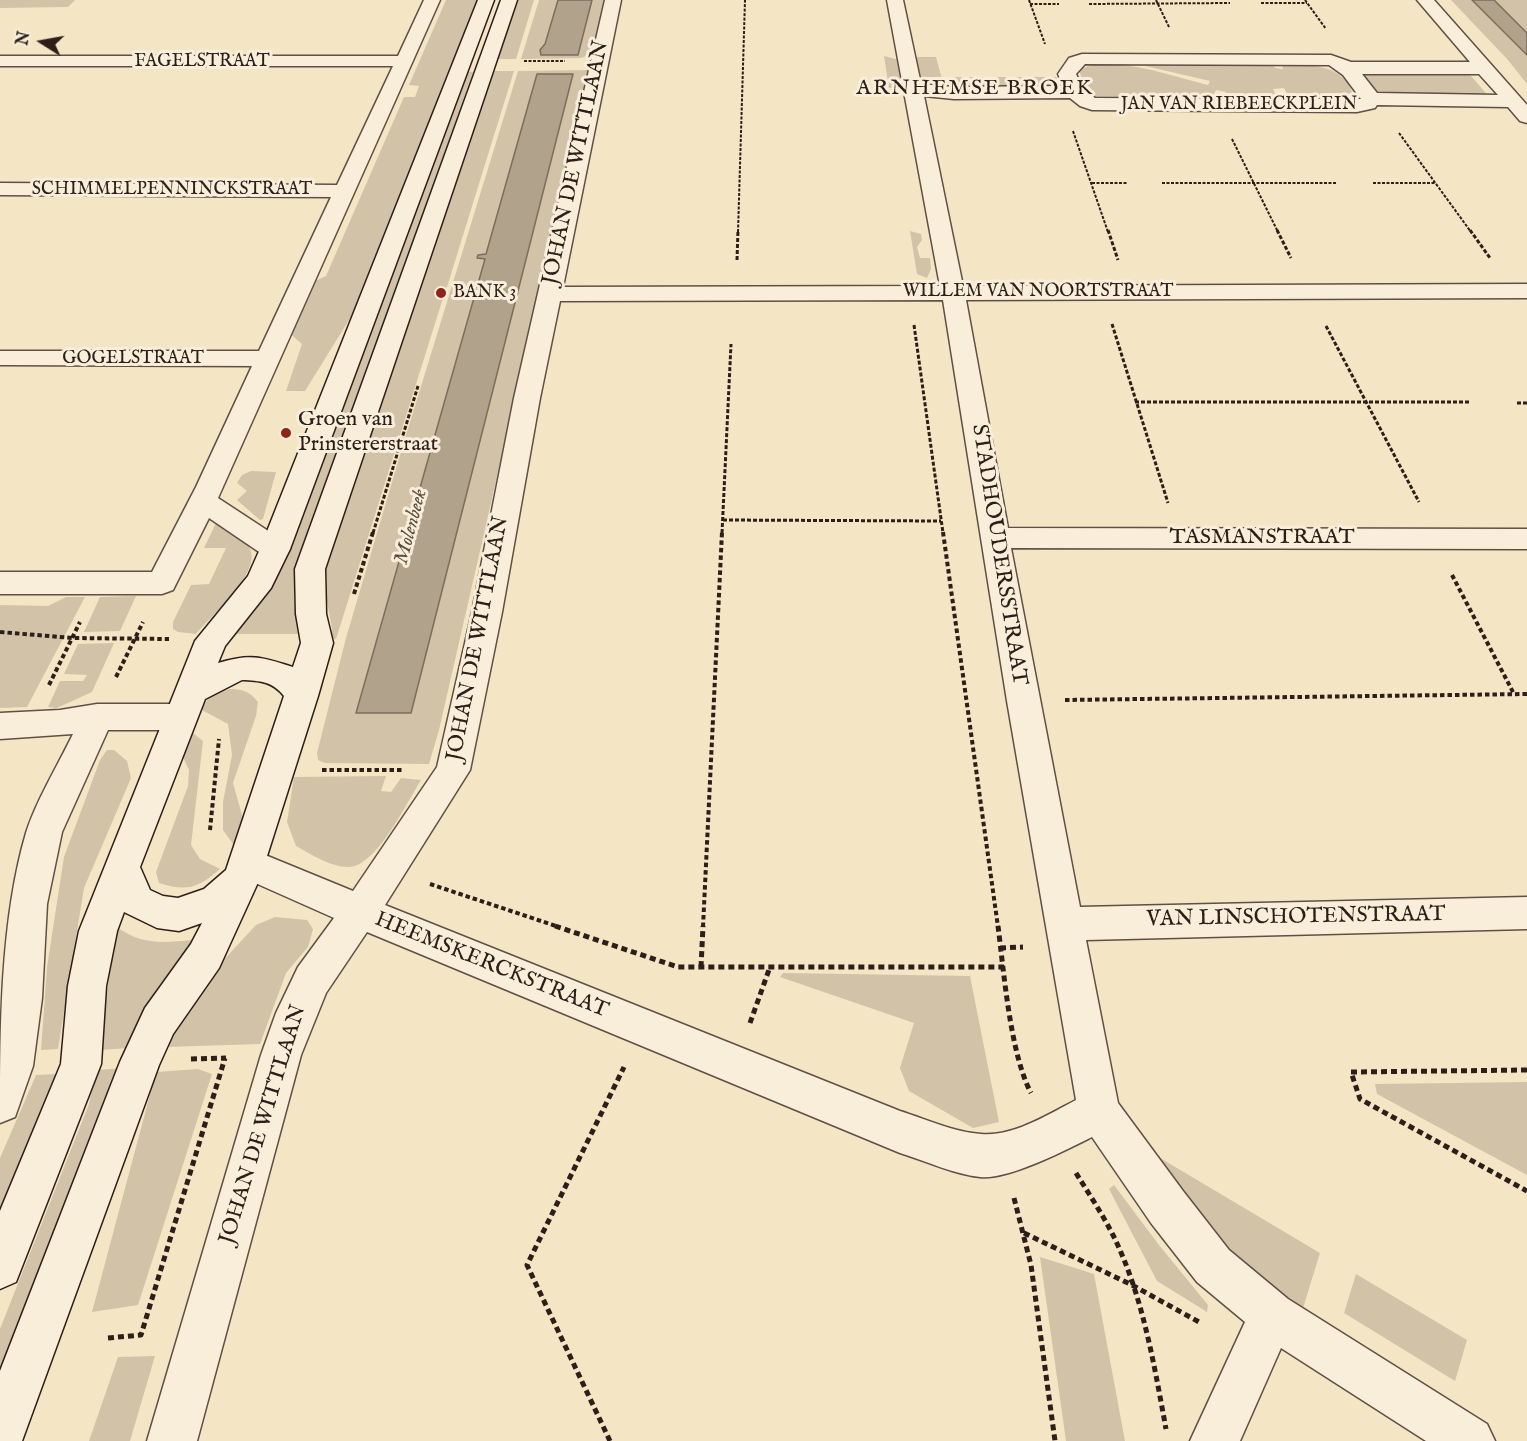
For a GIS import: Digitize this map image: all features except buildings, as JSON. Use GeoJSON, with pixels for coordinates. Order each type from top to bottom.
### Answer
{"type":"FeatureCollection","features":[{"type":"Feature","properties":{"kind":"street"},"geometry":{"type":"LineString","coordinates":[[0,583],[162,583],[203,501],[432,0]]}},
{"type":"Feature","properties":{"kind":"street"},"geometry":{"type":"LineString","coordinates":[[0,1266],[81,1064],[87,986],[98,931],[122,867],[211,641],[260,581],[275,549],[486,0]]}},
{"type":"Feature","properties":{"kind":"street"},"geometry":{"type":"LineString","coordinates":[[0,1434],[140,1062],[159,1022],[205,956],[245,870],[317,643],[311,614],[310,569],[509,0]]}},
{"type":"Feature","properties":{"kind":"street","name":"JOHAN DE WITTLAAN"},"geometry":{"type":"LineString","coordinates":[[172,1441],[281,1055],[296,1013],[312,980],[389,870],[453,770],[549,294],[612,0]]}},
{"type":"Feature","properties":{"kind":"street","name":"STADHOUDERSSTRAAT"},"geometry":{"type":"LineString","coordinates":[[895,0],[953,292],[997,538],[1023,701],[1099,1111]]}},
{"type":"Feature","properties":{"kind":"street"},"geometry":{"type":"LineString","coordinates":[[1425,0],[1520,109]]}},
{"type":"Feature","properties":{"kind":"street","name":"JAN VAN RIEBEECKPLEIN"},"geometry":{"type":"LineString","coordinates":[[1075,83],[1082,59],[1316,60],[1339,63],[1349,68],[1480,64]]}},
{"type":"Feature","properties":{"kind":"street","name":"FAGELSTRAAT"},"geometry":{"type":"LineString","coordinates":[[0,62],[404,61]]}},
{"type":"Feature","properties":{"kind":"street","name":"JAN VAN RIEBEECKPLEIN"},"geometry":{"type":"LineString","coordinates":[[1349,68],[1370,102]]}},
{"type":"Feature","properties":{"kind":"street","name":"JAN VAN RIEBEECKPLEIN"},"geometry":{"type":"LineString","coordinates":[[990,75],[1075,83],[1106,106],[1357,106],[1370,102],[1520,109]]}},
{"type":"Feature","properties":{"kind":"street","name":"JAN VAN RIEBEECKPLEIN"},"geometry":{"type":"LineString","coordinates":[[912,89],[954,93],[1075,83]]}},
{"type":"Feature","properties":{"kind":"street","name":"SCHIMMELPENNINCKSTRAAT"},"geometry":{"type":"LineString","coordinates":[[0,189],[345,191]]}},
{"type":"Feature","properties":{"kind":"street","name":"WILLEM VAN NOORTSTRAAT"},"geometry":{"type":"LineString","coordinates":[[549,294],[1521,291]]}},
{"type":"Feature","properties":{"kind":"street","name":"GOGELSTRAAT"},"geometry":{"type":"LineString","coordinates":[[0,358],[267,359]]}},
{"type":"Feature","properties":{"kind":"street"},"geometry":{"type":"LineString","coordinates":[[203,501],[275,549]]}},
{"type":"Feature","properties":{"kind":"street","name":"TASMANSTRAAT"},"geometry":{"type":"LineString","coordinates":[[997,538],[1527,539]]}},
{"type":"Feature","properties":{"kind":"street"},"geometry":{"type":"LineString","coordinates":[[15,726],[186,704],[228,672],[242,668],[261,669],[288,677],[302,696]]}},
{"type":"Feature","properties":{"kind":"street"},"geometry":{"type":"LineString","coordinates":[[0,1103],[14,1066],[22,998],[28,904],[44,832],[97,717]]}},
{"type":"Feature","properties":{"kind":"street"},"geometry":{"type":"LineString","coordinates":[[122,867],[136,901],[157,912],[178,915],[218,900],[245,870]]}},
{"type":"Feature","properties":{"kind":"street","name":"HEEMSKERCKSTRAAT"},"geometry":{"type":"LineString","coordinates":[[245,870],[736,1064],[900,1132],[980,1156],[1003,1154],[1054,1134],[1099,1111]]}},
{"type":"Feature","properties":{"kind":"street","name":"VAN LINSCHOTENSTRAAT"},"geometry":{"type":"LineString","coordinates":[[1064,924],[1527,913]]}},
{"type":"Feature","properties":{"kind":"street"},"geometry":{"type":"LineString","coordinates":[[1099,1111],[1167,1207],[1263,1333],[1470,1441]]}},
{"type":"Feature","properties":{"kind":"street"},"geometry":{"type":"LineString","coordinates":[[1215,1441],[1263,1333]]}},
{"type":"Feature","properties":{"kind":"path"},"geometry":{"type":"LineString","coordinates":[[736,294],[745,0]]}},
{"type":"Feature","properties":{"kind":"path"},"geometry":{"type":"LineString","coordinates":[[1059,4],[1030,2],[1049,54],[1075,83],[1068,114],[1130,292]]}},
{"type":"Feature","properties":{"kind":"path"},"geometry":{"type":"LineString","coordinates":[[1089,4],[1230,3]]}},
{"type":"Feature","properties":{"kind":"path"},"geometry":{"type":"LineString","coordinates":[[1261,3],[1308,3]]}},
{"type":"Feature","properties":{"kind":"path"},"geometry":{"type":"LineString","coordinates":[[539,61],[570,61]]}},
{"type":"Feature","properties":{"kind":"path"},"geometry":{"type":"LineString","coordinates":[[1370,102],[1384,112],[1436,183],[1521,291]]}},
{"type":"Feature","properties":{"kind":"path"},"geometry":{"type":"LineString","coordinates":[[1216,106],[1308,292],[1514,694]]}},
{"type":"Feature","properties":{"kind":"path"},"geometry":{"type":"LineString","coordinates":[[1092,183],[1128,183]]}},
{"type":"Feature","properties":{"kind":"path"},"geometry":{"type":"LineString","coordinates":[[1162,183],[1336,183]]}},
{"type":"Feature","properties":{"kind":"path"},"geometry":{"type":"LineString","coordinates":[[1373,183],[1436,183]]}},
{"type":"Feature","properties":{"kind":"path"},"geometry":{"type":"LineString","coordinates":[[1102,292],[1180,538]]}},
{"type":"Feature","properties":{"kind":"path"},"geometry":{"type":"LineString","coordinates":[[701,967],[731,344]]}},
{"type":"Feature","properties":{"kind":"path"},"geometry":{"type":"LineString","coordinates":[[1135,402],[1471,402]]}},
{"type":"Feature","properties":{"kind":"path"},"geometry":{"type":"LineString","coordinates":[[1517,403],[1527,403]]}},
{"type":"Feature","properties":{"kind":"path"},"geometry":{"type":"LineString","coordinates":[[723,520],[941,521]]}},
{"type":"Feature","properties":{"kind":"path"},"geometry":{"type":"LineString","coordinates":[[15,726],[72,638],[99,583]]}},
{"type":"Feature","properties":{"kind":"path"},"geometry":{"type":"LineString","coordinates":[[97,717],[162,583]]}},
{"type":"Feature","properties":{"kind":"path"},"geometry":{"type":"LineString","coordinates":[[0,632],[72,638],[211,641]]}},
{"type":"Feature","properties":{"kind":"path"},"geometry":{"type":"LineString","coordinates":[[1023,701],[1527,694]]}},
{"type":"Feature","properties":{"kind":"path"},"geometry":{"type":"LineString","coordinates":[[186,704],[201,720],[216,729],[220,745],[209,838],[245,870]]}},
{"type":"Feature","properties":{"kind":"path"},"geometry":{"type":"LineString","coordinates":[[389,870],[678,967],[1004,967]]}},
{"type":"Feature","properties":{"kind":"path"},"geometry":{"type":"LineString","coordinates":[[736,1064],[770,967]]}},
{"type":"Feature","properties":{"kind":"path"},"geometry":{"type":"LineString","coordinates":[[610,1441],[527,1265],[643,1028]]}},
{"type":"Feature","properties":{"kind":"path"},"geometry":{"type":"LineString","coordinates":[[108,1338],[141,1335],[225,1058]]}},
{"type":"Feature","properties":{"kind":"path"},"geometry":{"type":"LineString","coordinates":[[1527,1070],[1351,1072],[1360,1099],[1527,1191]]}},
{"type":"Feature","properties":{"kind":"path"},"geometry":{"type":"LineString","coordinates":[[1003,1154],[1031,1265],[1055,1441]]}},
{"type":"Feature","properties":{"kind":"path"},"geometry":{"type":"LineString","coordinates":[[1023,1232],[1132,1285],[1263,1333]]}},
{"type":"Feature","properties":{"kind":"shaded area"},"geometry":{"type":"Polygon","coordinates":[[[0,0],[75,0],[68,7],[0,8],[0,0]]]}},
{"type":"Feature","properties":{"kind":"shaded area"},"geometry":{"type":"Polygon","coordinates":[[[446,0],[478,0],[357,307],[305,391],[286,391],[302,344],[289,333],[313,282],[326,276],[404,97],[415,97],[419,86],[409,85],[446,0]]]}},
{"type":"Feature","properties":{"kind":"shaded area"},"geometry":{"type":"Polygon","coordinates":[[[513,0],[534,0],[516,59],[493,59],[513,0]]]}},
{"type":"Feature","properties":{"kind":"shaded area"},"geometry":{"type":"Polygon","coordinates":[[[539,0],[558,0],[541,55],[578,55],[592,0],[605,0],[593,54],[581,58],[521,59],[539,0]]]}},
{"type":"Feature","properties":{"kind":"shaded area"},"geometry":{"type":"Polygon","coordinates":[[[1451,0],[1472,0],[1527,55],[1527,84],[1508,60],[1451,0]]]}},
{"type":"Feature","properties":{"kind":"shaded area"},"geometry":{"type":"Polygon","coordinates":[[[1494,0],[1527,0],[1527,33],[1494,0]]]}},
{"type":"Feature","properties":{"kind":"shaded area"},"geometry":{"type":"Polygon","coordinates":[[[884,56],[899,60],[904,88],[889,88],[884,56]]]}},
{"type":"Feature","properties":{"kind":"shaded area"},"geometry":{"type":"Polygon","coordinates":[[[916,57],[936,57],[943,83],[921,78],[916,57]]]}},
{"type":"Feature","properties":{"kind":"shaded area"},"geometry":{"type":"Polygon","coordinates":[[[1092,65],[1124,65],[1208,85],[1210,81],[1141,65],[1273,65],[1275,68],[1283,69],[1282,65],[1315,66],[1336,72],[1344,78],[1354,99],[1352,101],[1292,103],[1284,88],[1273,89],[1279,103],[1222,103],[1226,92],[1216,90],[1210,102],[1106,102],[1088,96],[1079,70],[1092,65]]]}},
{"type":"Feature","properties":{"kind":"shaded area"},"geometry":{"type":"Polygon","coordinates":[[[590,70],[439,730],[429,764],[325,763],[318,760],[317,753],[346,638],[518,71],[590,70]],[[537,74],[486,254],[478,255],[485,258],[356,712],[573,74],[537,74]]]}},
{"type":"Feature","properties":{"kind":"shaded area"},"geometry":{"type":"Polygon","coordinates":[[[1360,70],[1466,70],[1490,98],[1380,98],[1360,70]]]}},
{"type":"Feature","properties":{"kind":"shaded area"},"geometry":{"type":"Polygon","coordinates":[[[464,71],[473,72],[321,505],[298,561],[294,597],[298,634],[231,634],[464,71]]]}},
{"type":"Feature","properties":{"kind":"shaded area"},"geometry":{"type":"Polygon","coordinates":[[[490,71],[514,71],[447,287],[437,292],[438,296],[443,298],[336,639],[330,638],[332,628],[322,576],[490,71]]]}},
{"type":"Feature","properties":{"kind":"shaded area"},"geometry":{"type":"Polygon","coordinates":[[[951,77],[1056,77],[1059,87],[953,87],[951,77]]]}},
{"type":"Feature","properties":{"kind":"shaded area"},"geometry":{"type":"Polygon","coordinates":[[[910,231],[921,234],[922,240],[917,247],[920,258],[930,258],[931,269],[927,278],[917,274],[910,231]]]}},
{"type":"Feature","properties":{"kind":"shaded area"},"geometry":{"type":"Polygon","coordinates":[[[251,471],[276,472],[263,519],[260,520],[237,500],[247,491],[237,483],[242,475],[251,471]]]}},
{"type":"Feature","properties":{"kind":"shaded area"},"geometry":{"type":"Polygon","coordinates":[[[218,519],[239,535],[249,547],[252,557],[249,568],[243,581],[196,634],[178,632],[173,629],[173,622],[191,585],[209,584],[226,548],[204,548],[218,519]]]}},
{"type":"Feature","properties":{"kind":"shaded area"},"geometry":{"type":"Polygon","coordinates":[[[136,596],[120,631],[84,632],[100,597],[136,596]]]}},
{"type":"Feature","properties":{"kind":"shaded area"},"geometry":{"type":"Polygon","coordinates":[[[66,597],[85,597],[27,707],[0,708],[0,605],[48,606],[66,597]]]}},
{"type":"Feature","properties":{"kind":"shaded area"},"geometry":{"type":"Polygon","coordinates":[[[114,643],[92,692],[57,708],[48,707],[60,681],[83,681],[87,675],[64,674],[78,644],[114,643]]]}},
{"type":"Feature","properties":{"kind":"shaded area"},"geometry":{"type":"Polygon","coordinates":[[[229,689],[245,691],[258,702],[256,716],[233,783],[244,822],[236,848],[223,830],[223,802],[232,755],[228,724],[200,709],[212,695],[229,689]]]}},
{"type":"Feature","properties":{"kind":"shaded area"},"geometry":{"type":"Polygon","coordinates":[[[189,730],[203,741],[191,845],[200,859],[220,869],[198,884],[185,888],[159,883],[156,872],[188,786],[189,770],[183,757],[182,746],[189,730]]]}},
{"type":"Feature","properties":{"kind":"shaded area"},"geometry":{"type":"Polygon","coordinates":[[[107,750],[114,750],[127,761],[131,778],[84,888],[58,1049],[41,1050],[47,967],[64,857],[100,760],[107,750]]]}},
{"type":"Feature","properties":{"kind":"shaded area"},"geometry":{"type":"Polygon","coordinates":[[[386,776],[381,791],[391,792],[401,778],[421,780],[390,832],[369,857],[359,864],[348,867],[334,865],[296,846],[287,822],[294,777],[386,776]]]}},
{"type":"Feature","properties":{"kind":"shaded area"},"geometry":{"type":"Polygon","coordinates":[[[275,917],[307,920],[313,929],[308,947],[286,973],[260,1044],[166,1047],[205,980],[256,925],[275,917]]]}},
{"type":"Feature","properties":{"kind":"shaded area"},"geometry":{"type":"Polygon","coordinates":[[[117,927],[144,940],[162,942],[192,940],[146,1012],[131,1048],[98,1050],[117,927]]]}},
{"type":"Feature","properties":{"kind":"shaded area"},"geometry":{"type":"Polygon","coordinates":[[[783,973],[970,976],[999,1122],[973,1128],[909,1091],[900,1068],[914,1023],[780,977],[783,973]]]}},
{"type":"Feature","properties":{"kind":"shaded area"},"geometry":{"type":"Polygon","coordinates":[[[127,1068],[0,1393],[0,1329],[89,1104],[95,1070],[127,1068]]]}},
{"type":"Feature","properties":{"kind":"shaded area"},"geometry":{"type":"Polygon","coordinates":[[[198,1069],[212,1074],[138,1305],[92,1312],[156,1072],[198,1069]]]}},
{"type":"Feature","properties":{"kind":"shaded area"},"geometry":{"type":"Polygon","coordinates":[[[57,1074],[0,1223],[0,1158],[36,1075],[57,1074]]]}},
{"type":"Feature","properties":{"kind":"shaded area"},"geometry":{"type":"Polygon","coordinates":[[[1527,1082],[1527,1175],[1377,1094],[1375,1084],[1527,1082]]]}},
{"type":"Feature","properties":{"kind":"shaded area"},"geometry":{"type":"Polygon","coordinates":[[[1145,1149],[1320,1253],[1303,1308],[1255,1280],[1217,1241],[1145,1149]]]}},
{"type":"Feature","properties":{"kind":"shaded area"},"geometry":{"type":"Polygon","coordinates":[[[1114,1185],[1208,1305],[1207,1312],[1157,1281],[1109,1189],[1114,1185]]]}},
{"type":"Feature","properties":{"kind":"shaded area"},"geometry":{"type":"Polygon","coordinates":[[[1040,1257],[1094,1274],[1125,1441],[1066,1441],[1040,1257]]]}},
{"type":"Feature","properties":{"kind":"shaded area"},"geometry":{"type":"Polygon","coordinates":[[[1356,1274],[1467,1340],[1455,1381],[1344,1313],[1356,1274]]]}},
{"type":"Feature","properties":{"kind":"shaded area"},"geometry":{"type":"Polygon","coordinates":[[[155,1356],[130,1441],[89,1441],[118,1357],[155,1356]]]}},
{"type":"Feature","properties":{"kind":"water"},"geometry":{"type":"Polygon","coordinates":[[[558,0],[592,0],[578,55],[541,55],[540,50],[545,44],[558,0]]]}},
{"type":"Feature","properties":{"kind":"water"},"geometry":{"type":"Polygon","coordinates":[[[1472,0],[1494,0],[1527,33],[1527,55],[1472,0]]]}},
{"type":"Feature","properties":{"kind":"water","name":"Molenbeek"},"geometry":{"type":"Polygon","coordinates":[[[537,74],[573,74],[411,713],[356,713],[485,259],[477,258],[478,255],[486,254],[537,74]]]}},
{"type":"Feature","properties":{"kind":"place","name":"BANK 3"},"geometry":{"type":"Point","coordinates":[441,293]}},
{"type":"Feature","properties":{"kind":"place","name":"Groen van Prinstererstraat"},"geometry":{"type":"Point","coordinates":[286,433]}},
{"type":"Feature","properties":{"kind":"district","name":"ARNHEMSE BROEK"},"geometry":{"type":"Point","coordinates":[975,89]}}]}
